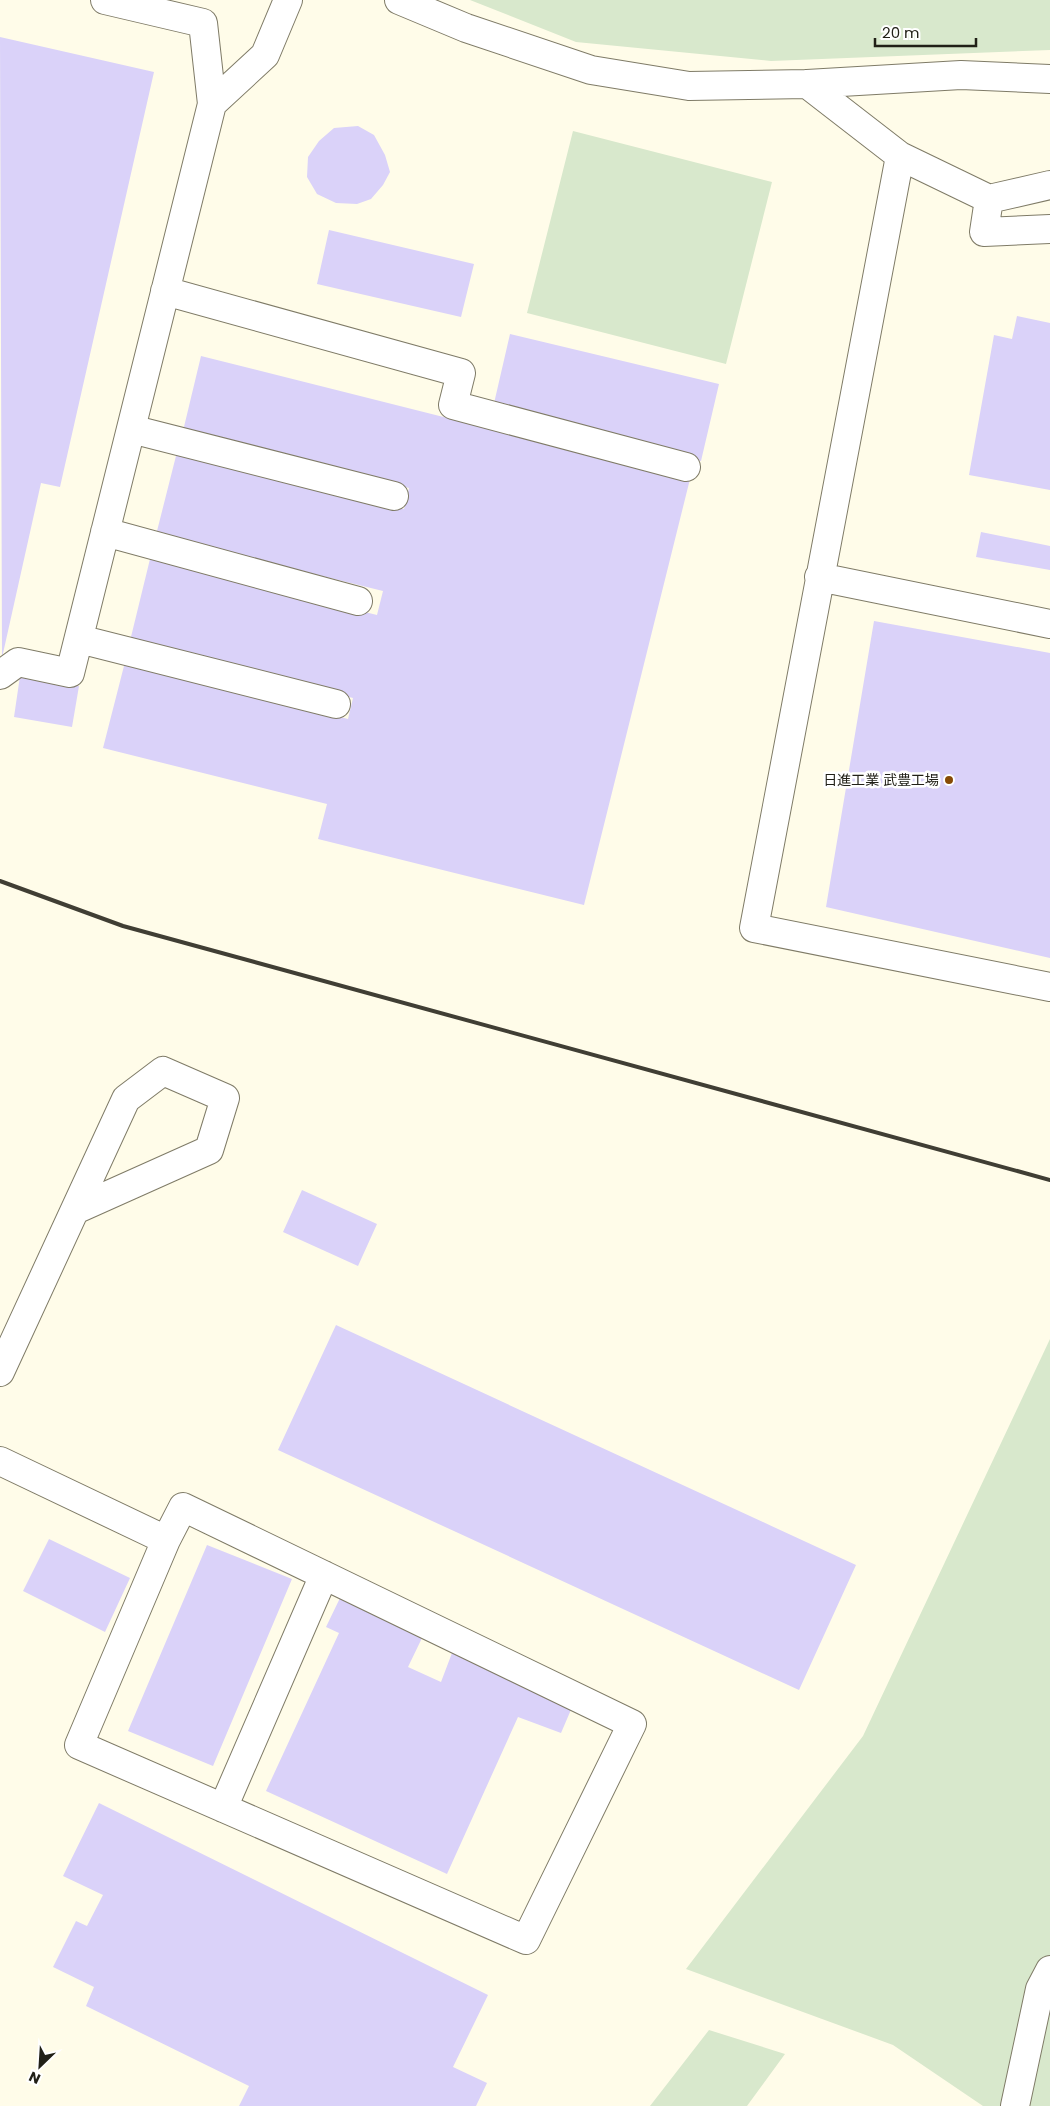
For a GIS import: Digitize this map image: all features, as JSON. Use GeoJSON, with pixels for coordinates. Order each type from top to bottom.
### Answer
{"type":"FeatureCollection","features":[{"type":"Feature","properties":{"kind":"street"},"geometry":{"type":"LineString","coordinates":[[0,676],[18,662],[70,673],[212,104],[203,23],[105,0]]}},
{"type":"Feature","properties":{"kind":"street"},"geometry":{"type":"LineString","coordinates":[[212,104],[265,55],[288,0]]}},
{"type":"Feature","properties":{"kind":"street"},"geometry":{"type":"LineString","coordinates":[[399,0],[466,28],[591,70],[689,86],[807,84],[961,74],[1050,79]]}},
{"type":"Feature","properties":{"kind":"street"},"geometry":{"type":"LineString","coordinates":[[807,84],[900,156],[989,199],[1050,185]]}},
{"type":"Feature","properties":{"kind":"street"},"geometry":{"type":"LineString","coordinates":[[900,156],[754,928],[1050,987]]}},
{"type":"Feature","properties":{"kind":"street"},"geometry":{"type":"LineString","coordinates":[[989,199],[984,232],[1050,229]]}},
{"type":"Feature","properties":{"kind":"street"},"geometry":{"type":"LineString","coordinates":[[165,291],[461,373],[453,405],[686,467]]}},
{"type":"Feature","properties":{"kind":"street"},"geometry":{"type":"LineString","coordinates":[[131,429],[394,496]]}},
{"type":"Feature","properties":{"kind":"street"},"geometry":{"type":"LineString","coordinates":[[105,532],[358,601]]}},
{"type":"Feature","properties":{"kind":"street"},"geometry":{"type":"LineString","coordinates":[[819,577],[1050,624]]}},
{"type":"Feature","properties":{"kind":"street"},"geometry":{"type":"LineString","coordinates":[[79,639],[336,704]]}},
{"type":"Feature","properties":{"kind":"street"},"geometry":{"type":"LineString","coordinates":[[0,1372],[126,1099],[163,1071],[225,1098],[209,1150],[76,1210]]}},
{"type":"Feature","properties":{"kind":"street"},"geometry":{"type":"LineString","coordinates":[[0,1461],[166,1540]]}},
{"type":"Feature","properties":{"kind":"street"},"geometry":{"type":"LineString","coordinates":[[182,1507],[324,1576],[632,1724],[526,1940],[79,1745],[166,1540],[182,1507]]}},
{"type":"Feature","properties":{"kind":"street"},"geometry":{"type":"LineString","coordinates":[[223,1808],[324,1576]]}},
{"type":"Feature","properties":{"kind":"street"},"geometry":{"type":"LineString","coordinates":[[1015,2106],[1040,1989],[1050,1970]]}},
{"type":"Feature","properties":{"kind":"green space"},"geometry":{"type":"Polygon","coordinates":[[[470,0],[1050,0],[1050,50],[771,61],[576,42],[470,0]]]}},
{"type":"Feature","properties":{"kind":"green space"},"geometry":{"type":"Polygon","coordinates":[[[573,131],[772,182],[726,364],[527,313],[573,131]]]}},
{"type":"Feature","properties":{"kind":"green space"},"geometry":{"type":"Polygon","coordinates":[[[1050,1339],[1050,2106],[983,2106],[893,2045],[686,1969],[863,1736],[1050,1339]]]}},
{"type":"Feature","properties":{"kind":"green space"},"geometry":{"type":"Polygon","coordinates":[[[709,2030],[785,2054],[747,2106],[650,2106],[709,2030]]]}},
{"type":"Feature","properties":{"kind":"building"},"geometry":{"type":"Polygon","coordinates":[[[0,37],[154,72],[60,487],[41,483],[2,658],[0,37]]]}},
{"type":"Feature","properties":{"kind":"building"},"geometry":{"type":"Polygon","coordinates":[[[358,126],[374,135],[385,155],[390,172],[383,185],[371,199],[357,204],[336,203],[317,194],[307,177],[308,157],[319,141],[334,128],[358,126]]]}},
{"type":"Feature","properties":{"kind":"building"},"geometry":{"type":"Polygon","coordinates":[[[329,230],[474,264],[461,317],[317,284],[329,230]]]}},
{"type":"Feature","properties":{"kind":"building"},"geometry":{"type":"Polygon","coordinates":[[[1017,316],[1050,323],[1050,490],[969,475],[994,335],[1012,339],[1017,316]]]}},
{"type":"Feature","properties":{"kind":"building"},"geometry":{"type":"Polygon","coordinates":[[[510,334],[719,384],[701,461],[492,412],[510,334]]]}},
{"type":"Feature","properties":{"kind":"building"},"geometry":{"type":"Polygon","coordinates":[[[201,356],[690,479],[584,905],[318,839],[327,804],[103,748],[125,662],[348,719],[353,698],[130,641],[150,559],[377,615],[383,591],[156,535],[177,452],[404,509],[409,488],[183,431],[201,356]]]}},
{"type":"Feature","properties":{"kind":"building"},"geometry":{"type":"Polygon","coordinates":[[[981,532],[1050,546],[1050,570],[976,557],[981,532]]]}},
{"type":"Feature","properties":{"kind":"building","name":"日進工業 武豊工場"},"geometry":{"type":"Polygon","coordinates":[[[874,621],[1050,653],[1050,958],[826,907],[874,621]]]}},
{"type":"Feature","properties":{"kind":"building"},"geometry":{"type":"Polygon","coordinates":[[[20,676],[79,686],[72,727],[14,717],[20,676]]]}},
{"type":"Feature","properties":{"kind":"building"},"geometry":{"type":"Polygon","coordinates":[[[302,1190],[377,1224],[358,1266],[283,1232],[302,1190]]]}},
{"type":"Feature","properties":{"kind":"building"},"geometry":{"type":"Polygon","coordinates":[[[336,1325],[856,1565],[799,1690],[278,1450],[336,1325]]]}},
{"type":"Feature","properties":{"kind":"building"},"geometry":{"type":"Polygon","coordinates":[[[49,1539],[130,1578],[105,1632],[23,1591],[49,1539]]]}},
{"type":"Feature","properties":{"kind":"building"},"geometry":{"type":"Polygon","coordinates":[[[207,1545],[292,1579],[213,1766],[128,1731],[207,1545]]]}},
{"type":"Feature","properties":{"kind":"building"},"geometry":{"type":"Polygon","coordinates":[[[340,1598],[422,1638],[408,1667],[441,1682],[452,1653],[573,1705],[561,1733],[518,1717],[447,1874],[266,1791],[339,1633],[326,1627],[340,1598]]]}},
{"type":"Feature","properties":{"kind":"building"},"geometry":{"type":"Polygon","coordinates":[[[99,1803],[488,1995],[453,2067],[487,2083],[476,2106],[239,2106],[249,2086],[86,2006],[94,1987],[53,1967],[76,1921],[87,1926],[103,1895],[63,1876],[99,1803]]]}},
{"type":"Feature","properties":{"kind":"railway"},"geometry":{"type":"LineString","coordinates":[[0,881],[123,926],[1050,1180]]}},
{"type":"Feature","properties":{"kind":"place","name":"日進工業 武豊工場"},"geometry":{"type":"Point","coordinates":[949,780]}}]}
